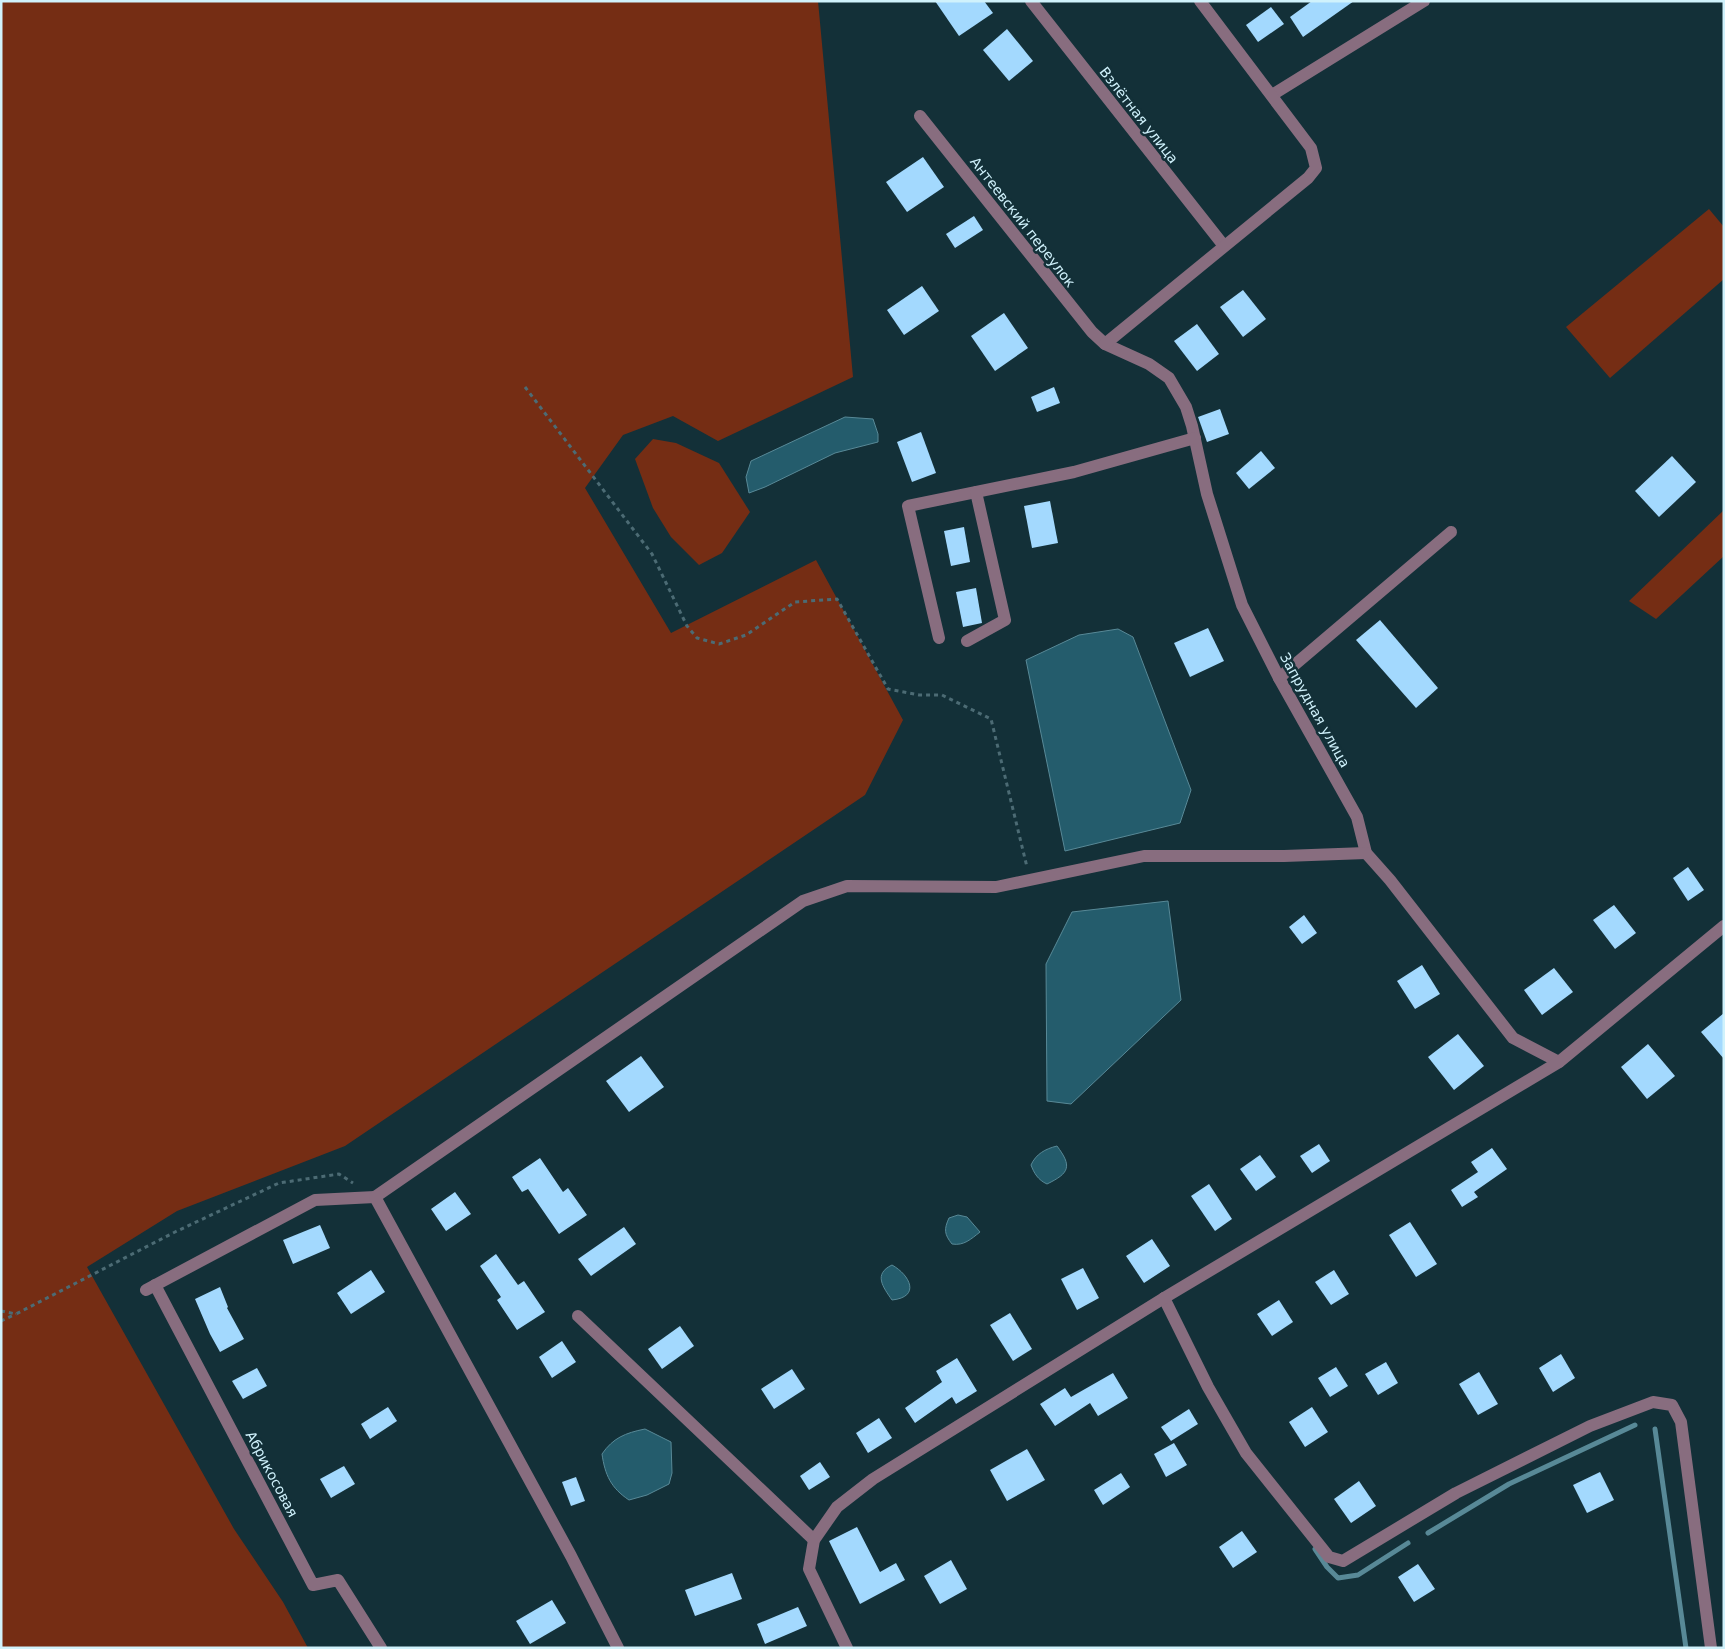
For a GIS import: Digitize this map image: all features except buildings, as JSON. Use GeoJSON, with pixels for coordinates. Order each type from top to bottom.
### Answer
{"type":"FeatureCollection","features":[{"type":"Feature","properties":{"kind":"street","name":"Взлётная улица"},"geometry":{"type":"LineString","coordinates":[[1031,1],[1224,246]]}},
{"type":"Feature","properties":{"kind":"street"},"geometry":{"type":"LineString","coordinates":[[1106,344],[1308,178],[1316,168],[1311,148],[1200,1]]}},
{"type":"Feature","properties":{"kind":"street"},"geometry":{"type":"LineString","coordinates":[[1272,95],[1424,1]]}},
{"type":"Feature","properties":{"kind":"street","name":"Антеевский переулок"},"geometry":{"type":"LineString","coordinates":[[920,116],[1092,332],[1106,344]]}},
{"type":"Feature","properties":{"kind":"street","name":"Запрудная улица"},"geometry":{"type":"LineString","coordinates":[[1106,344],[1149,364],[1169,378],[1186,407],[1207,494],[1242,604],[1279,678],[1357,818],[1366,853],[1390,880],[1513,1038],[1559,1062]]}},
{"type":"Feature","properties":{"kind":"street"},"geometry":{"type":"LineString","coordinates":[[939,638],[908,506],[1074,472],[1195,438]]}},
{"type":"Feature","properties":{"kind":"street"},"geometry":{"type":"LineString","coordinates":[[967,641],[1005,620],[976,492]]}},
{"type":"Feature","properties":{"kind":"street"},"geometry":{"type":"LineString","coordinates":[[1279,678],[1451,532]]}},
{"type":"Feature","properties":{"kind":"street"},"geometry":{"type":"LineString","coordinates":[[618,1648],[571,1556],[375,1197],[803,901],[847,886],[996,887],[1144,856],[1284,856],[1366,853]]}},
{"type":"Feature","properties":{"kind":"street"},"geometry":{"type":"LineString","coordinates":[[847,1648],[808,1569],[814,1540],[836,1507],[873,1479],[1164,1298],[1559,1062],[1724,926]]}},
{"type":"Feature","properties":{"kind":"street","name":"Абрикосовая"},"geometry":{"type":"LineString","coordinates":[[375,1197],[315,1200],[151,1287],[313,1585],[338,1580],[380,1648]]}},
{"type":"Feature","properties":{"kind":"street"},"geometry":{"type":"LineString","coordinates":[[1164,1298],[1208,1386],[1246,1453],[1329,1557],[1343,1561],[1456,1493],[1590,1426],[1653,1402],[1672,1405],[1681,1422],[1711,1648]]}},
{"type":"Feature","properties":{"kind":"street"},"geometry":{"type":"LineString","coordinates":[[578,1316],[814,1540]]}},
{"type":"Feature","properties":{"kind":"path"},"geometry":{"type":"LineString","coordinates":[[525,387],[652,554],[688,626],[697,638],[719,644],[746,636],[795,602],[838,599],[888,689],[919,694],[942,695],[991,719],[1030,880]]}},
{"type":"Feature","properties":{"kind":"path"},"geometry":{"type":"LineString","coordinates":[[1,1321],[175,1232],[279,1183],[339,1174],[375,1197]]}},
{"type":"Feature","properties":{"kind":"path"},"geometry":{"type":"LineString","coordinates":[[1,1311],[16,1314]]}},
{"type":"Feature","properties":{"kind":"shaded area"},"geometry":{"type":"Polygon","coordinates":[[[1,1],[818,1],[853,377],[718,441],[673,416],[623,435],[585,488],[671,633],[816,560],[903,720],[865,795],[345,1146],[177,1211],[87,1267],[234,1529],[283,1602],[308,1648],[1,1648],[1,1]]]}},
{"type":"Feature","properties":{"kind":"shaded area"},"geometry":{"type":"Polygon","coordinates":[[[1709,209],[1724,227],[1724,279],[1610,378],[1566,327],[1709,209]]]}},
{"type":"Feature","properties":{"kind":"shaded area"},"geometry":{"type":"Polygon","coordinates":[[[653,439],[676,443],[719,463],[750,512],[722,553],[699,565],[671,537],[653,508],[635,459],[653,439]]]}},
{"type":"Feature","properties":{"kind":"shaded area"},"geometry":{"type":"Polygon","coordinates":[[[1724,510],[1724,556],[1656,619],[1629,601],[1724,510]]]}},
{"type":"Feature","properties":{"kind":"water"},"geometry":{"type":"Polygon","coordinates":[[[845,417],[873,419],[878,434],[878,442],[835,453],[749,493],[746,477],[751,461],[845,417]]]}},
{"type":"Feature","properties":{"kind":"water"},"geometry":{"type":"Polygon","coordinates":[[[1118,629],[1133,637],[1191,790],[1180,823],[1065,851],[1026,660],[1079,635],[1118,629]]]}},
{"type":"Feature","properties":{"kind":"water"},"geometry":{"type":"Polygon","coordinates":[[[1168,901],[1181,1000],[1071,1104],[1047,1101],[1046,964],[1072,912],[1168,901]]]}},
{"type":"Feature","properties":{"kind":"water"},"geometry":{"type":"Polygon","coordinates":[[[1057,1146],[1065,1159],[1066,1168],[1060,1176],[1047,1184],[1037,1176],[1031,1165],[1041,1153],[1057,1146]]]}},
{"type":"Feature","properties":{"kind":"water"},"geometry":{"type":"Polygon","coordinates":[[[958,1215],[967,1217],[980,1232],[964,1243],[952,1244],[946,1234],[946,1225],[949,1218],[958,1215]]]}},
{"type":"Feature","properties":{"kind":"water"},"geometry":{"type":"Polygon","coordinates":[[[892,1265],[904,1274],[910,1285],[907,1295],[892,1300],[883,1286],[881,1277],[883,1272],[892,1265]]]}},
{"type":"Feature","properties":{"kind":"water"},"geometry":{"type":"Polygon","coordinates":[[[645,1429],[671,1442],[672,1473],[669,1484],[647,1495],[629,1500],[613,1486],[605,1468],[602,1454],[620,1437],[645,1429]]]}},
{"type":"Feature","properties":{"kind":"waterway"},"geometry":{"type":"LineString","coordinates":[[1428,1533],[1509,1484],[1635,1425]]}},
{"type":"Feature","properties":{"kind":"waterway"},"geometry":{"type":"LineString","coordinates":[[1655,1429],[1686,1648]]}},
{"type":"Feature","properties":{"kind":"waterway"},"geometry":{"type":"LineString","coordinates":[[1315,1549],[1327,1567],[1338,1578],[1358,1575],[1408,1543]]}}]}
